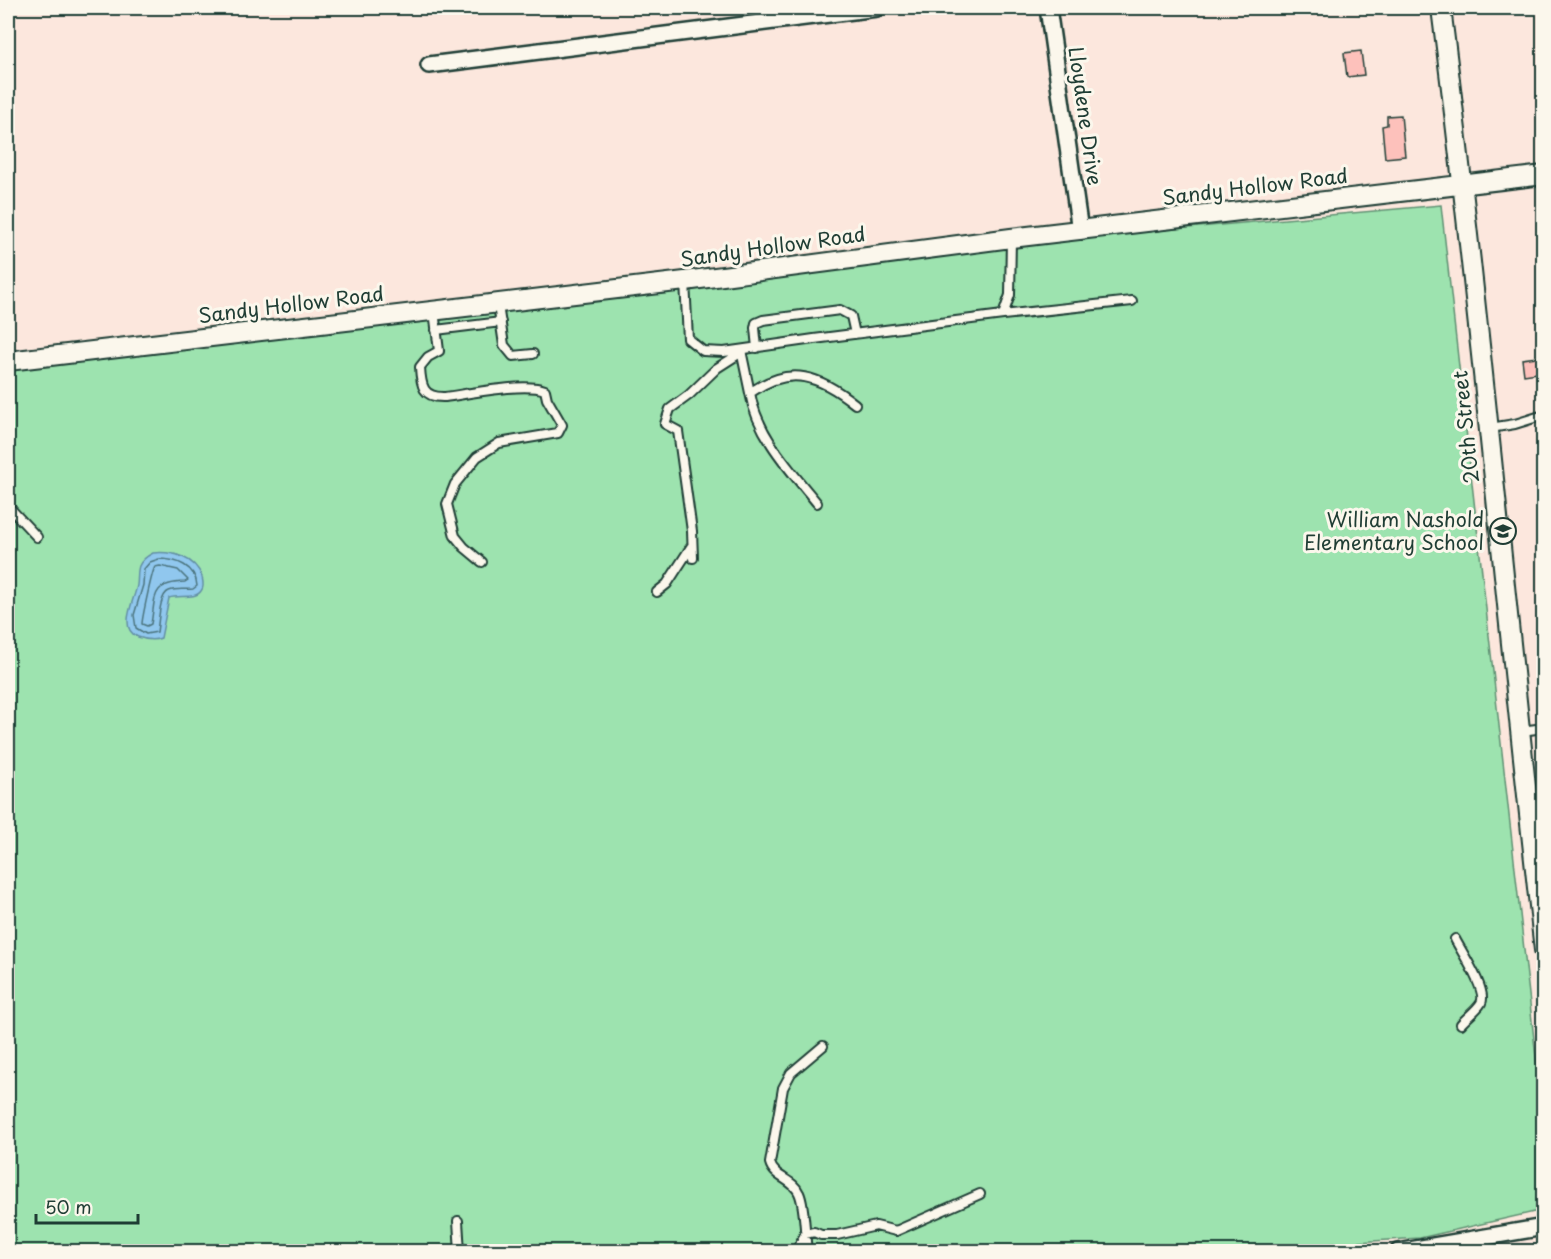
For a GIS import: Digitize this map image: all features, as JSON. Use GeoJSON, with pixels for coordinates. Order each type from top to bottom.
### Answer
{"type":"FeatureCollection","features":[{"type":"Feature","properties":{"kind":"street"},"geometry":{"type":"LineString","coordinates":[[429,65],[877,8]]}},
{"type":"Feature","properties":{"kind":"street","name":"Lloydene Drive"},"geometry":{"type":"LineString","coordinates":[[1048,8],[1080,231]]}},
{"type":"Feature","properties":{"kind":"street","name":"20th Street"},"geometry":{"type":"LineString","coordinates":[[1441,8],[1464,184],[1519,731],[1544,950]]}},
{"type":"Feature","properties":{"kind":"street","name":"Sandy Hollow Road"},"geometry":{"type":"LineString","coordinates":[[8,362],[685,281],[1011,238],[1544,175]]}},
{"type":"Feature","properties":{"kind":"street"},"geometry":{"type":"LineString","coordinates":[[1398,1251],[1544,1227]]}},
{"type":"Feature","properties":{"kind":"lane"},"geometry":{"type":"LineString","coordinates":[[1003,315],[1010,295],[1011,238]]}},
{"type":"Feature","properties":{"kind":"lane"},"geometry":{"type":"LineString","coordinates":[[685,281],[688,339],[703,351],[724,352],[1003,315],[1132,301]]}},
{"type":"Feature","properties":{"kind":"lane"},"geometry":{"type":"LineString","coordinates":[[498,303],[504,345],[513,356],[534,354]]}},
{"type":"Feature","properties":{"kind":"lane"},"geometry":{"type":"LineString","coordinates":[[757,348],[756,323],[763,320],[840,310],[851,316],[855,334]]}},
{"type":"Feature","properties":{"kind":"lane"},"geometry":{"type":"LineString","coordinates":[[434,311],[438,351],[428,357],[420,367],[421,382],[430,395],[435,398],[517,388],[540,388],[544,390],[562,425],[558,433],[499,443],[477,457],[455,484],[447,504],[455,536],[482,562]]}},
{"type":"Feature","properties":{"kind":"lane"},"geometry":{"type":"LineString","coordinates":[[436,330],[501,322]]}},
{"type":"Feature","properties":{"kind":"lane"},"geometry":{"type":"LineString","coordinates":[[741,351],[752,405],[762,429],[817,503]]}},
{"type":"Feature","properties":{"kind":"lane"},"geometry":{"type":"LineString","coordinates":[[693,558],[692,531],[678,431],[665,424],[670,409],[717,368],[741,351]]}},
{"type":"Feature","properties":{"kind":"lane"},"geometry":{"type":"LineString","coordinates":[[750,393],[763,384],[788,376],[806,376],[838,390],[855,404]]}},
{"type":"Feature","properties":{"kind":"lane"},"geometry":{"type":"LineString","coordinates":[[1488,428],[1515,424],[1544,415]]}},
{"type":"Feature","properties":{"kind":"lane"},"geometry":{"type":"LineString","coordinates":[[8,506],[37,537]]}},
{"type":"Feature","properties":{"kind":"lane"},"geometry":{"type":"LineString","coordinates":[[657,592],[667,584],[692,546]]}},
{"type":"Feature","properties":{"kind":"lane"},"geometry":{"type":"LineString","coordinates":[[1519,731],[1544,728]]}},
{"type":"Feature","properties":{"kind":"lane"},"geometry":{"type":"LineString","coordinates":[[1455,939],[1478,982],[1483,997],[1481,1003],[1461,1023]]}},
{"type":"Feature","properties":{"kind":"lane"},"geometry":{"type":"LineString","coordinates":[[807,1251],[800,1194],[790,1183],[772,1170],[770,1163],[783,1088],[791,1073],[823,1046]]}},
{"type":"Feature","properties":{"kind":"lane"},"geometry":{"type":"LineString","coordinates":[[796,1251],[805,1234],[814,1232],[821,1235],[837,1235],[876,1226],[896,1231],[980,1194]]}},
{"type":"Feature","properties":{"kind":"lane"},"geometry":{"type":"LineString","coordinates":[[458,1221],[460,1251]]}},
{"type":"Feature","properties":{"kind":"green space"},"geometry":{"type":"Polygon","coordinates":[[[1441,205],[1543,1120],[1543,1210],[1420,1238],[1199,1252],[8,1251],[8,369],[1010,244],[1441,205]]]}},
{"type":"Feature","properties":{"kind":"water"},"geometry":{"type":"Polygon","coordinates":[[[153,553],[175,554],[188,560],[199,570],[203,588],[195,595],[169,598],[161,638],[150,640],[132,633],[128,621],[139,566],[153,553]]]}},
{"type":"Feature","properties":{"kind":"building"},"geometry":{"type":"Polygon","coordinates":[[[1361,51],[1364,75],[1347,77],[1344,53],[1361,51]]]}},
{"type":"Feature","properties":{"kind":"building"},"geometry":{"type":"Polygon","coordinates":[[[1401,115],[1405,156],[1385,158],[1382,126],[1387,125],[1387,116],[1401,115]]]}},
{"type":"Feature","properties":{"kind":"building"},"geometry":{"type":"Polygon","coordinates":[[[1544,356],[1544,372],[1524,375],[1522,359],[1544,356]]]}},
{"type":"Feature","properties":{"kind":"place","name":"William Nashold Elementary School"},"geometry":{"type":"Point","coordinates":[1503,531]}}]}
